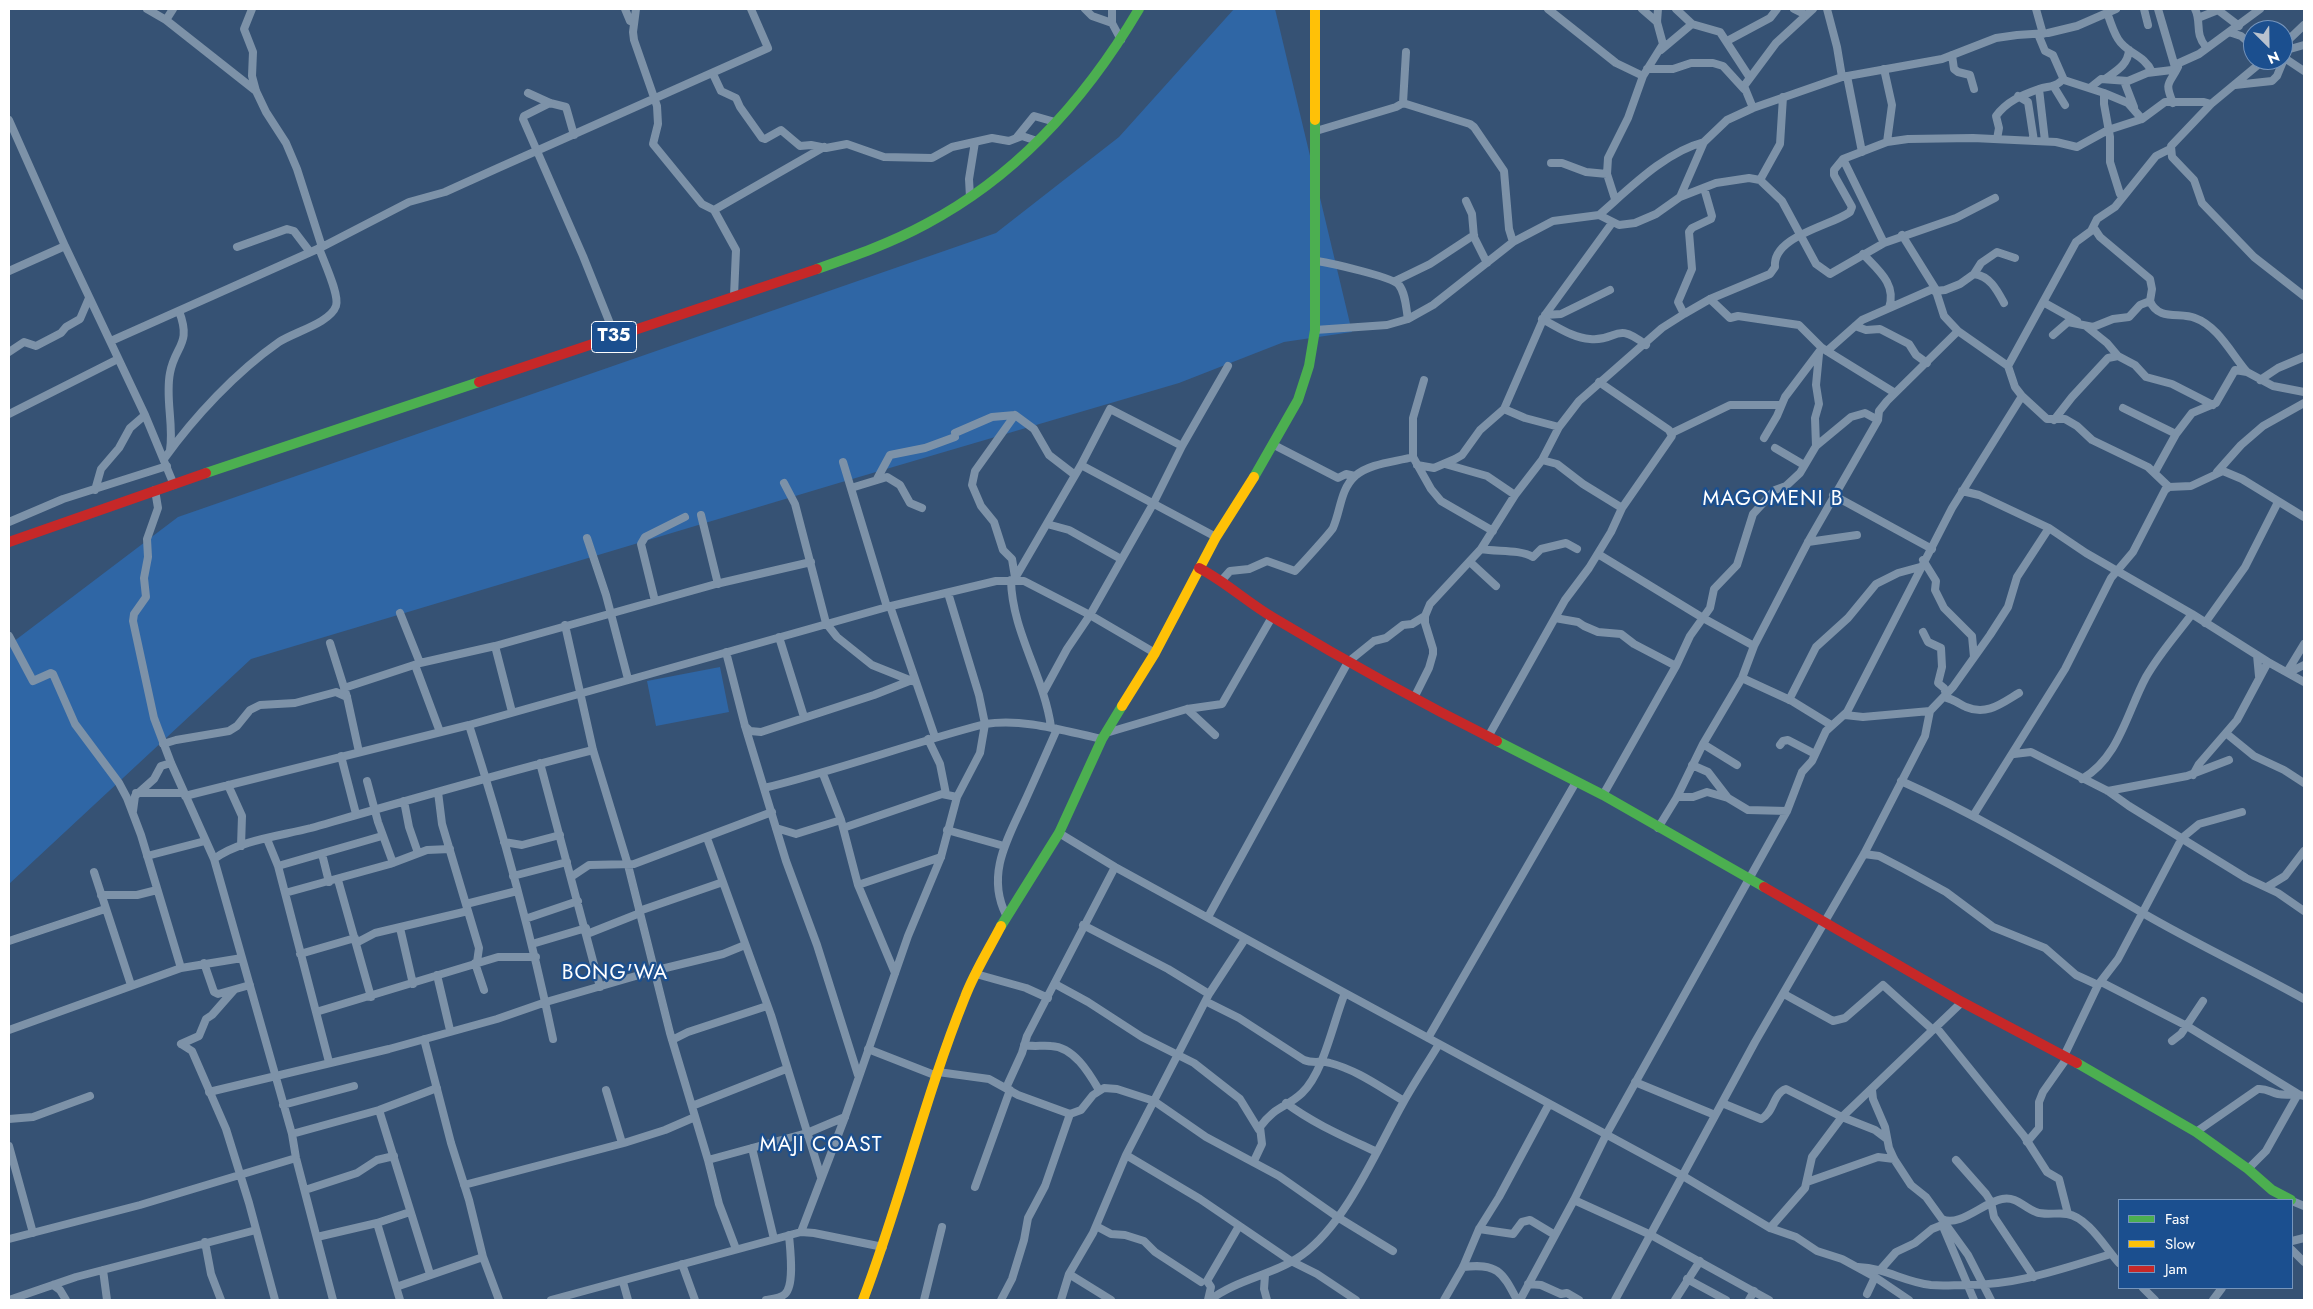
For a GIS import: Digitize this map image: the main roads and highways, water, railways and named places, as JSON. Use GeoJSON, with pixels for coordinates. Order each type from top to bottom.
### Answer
{"type":"FeatureCollection","features":[{"type":"Feature","properties":{"kind":"main road","name":"T35"},"geometry":{"type":"LineString","coordinates":[[9,542],[155,490],[804,274],[865,251],[926,224],[970,197],[1037,141],[1091,82],[1121,40],[1139,9]]}},
{"type":"Feature","properties":{"kind":"main road"},"geometry":{"type":"LineString","coordinates":[[863,1300],[883,1247],[937,1074],[965,996],[1006,915],[1059,834],[1104,736],[1155,654],[1216,537],[1274,445],[1298,400],[1309,366],[1315,330],[1315,9]]}},
{"type":"Feature","properties":{"kind":"main road"},"geometry":{"type":"LineString","coordinates":[[1199,568],[1222,580],[1272,617],[1348,662],[1415,696],[1488,737],[1603,795],[1658,828],[1825,920],[1962,1002],[2066,1057],[2196,1132],[2248,1169],[2272,1190],[2289,1199]]}},
{"type":"Feature","properties":{"kind":"district","name":"MAGOMENI B"},"geometry":{"type":"Point","coordinates":[1773,500]}},
{"type":"Feature","properties":{"kind":"district","name":"BONG'WA"},"geometry":{"type":"Point","coordinates":[615,974]}},
{"type":"Feature","properties":{"kind":"district","name":"MAJI COAST"},"geometry":{"type":"Point","coordinates":[821,1146]}}]}
